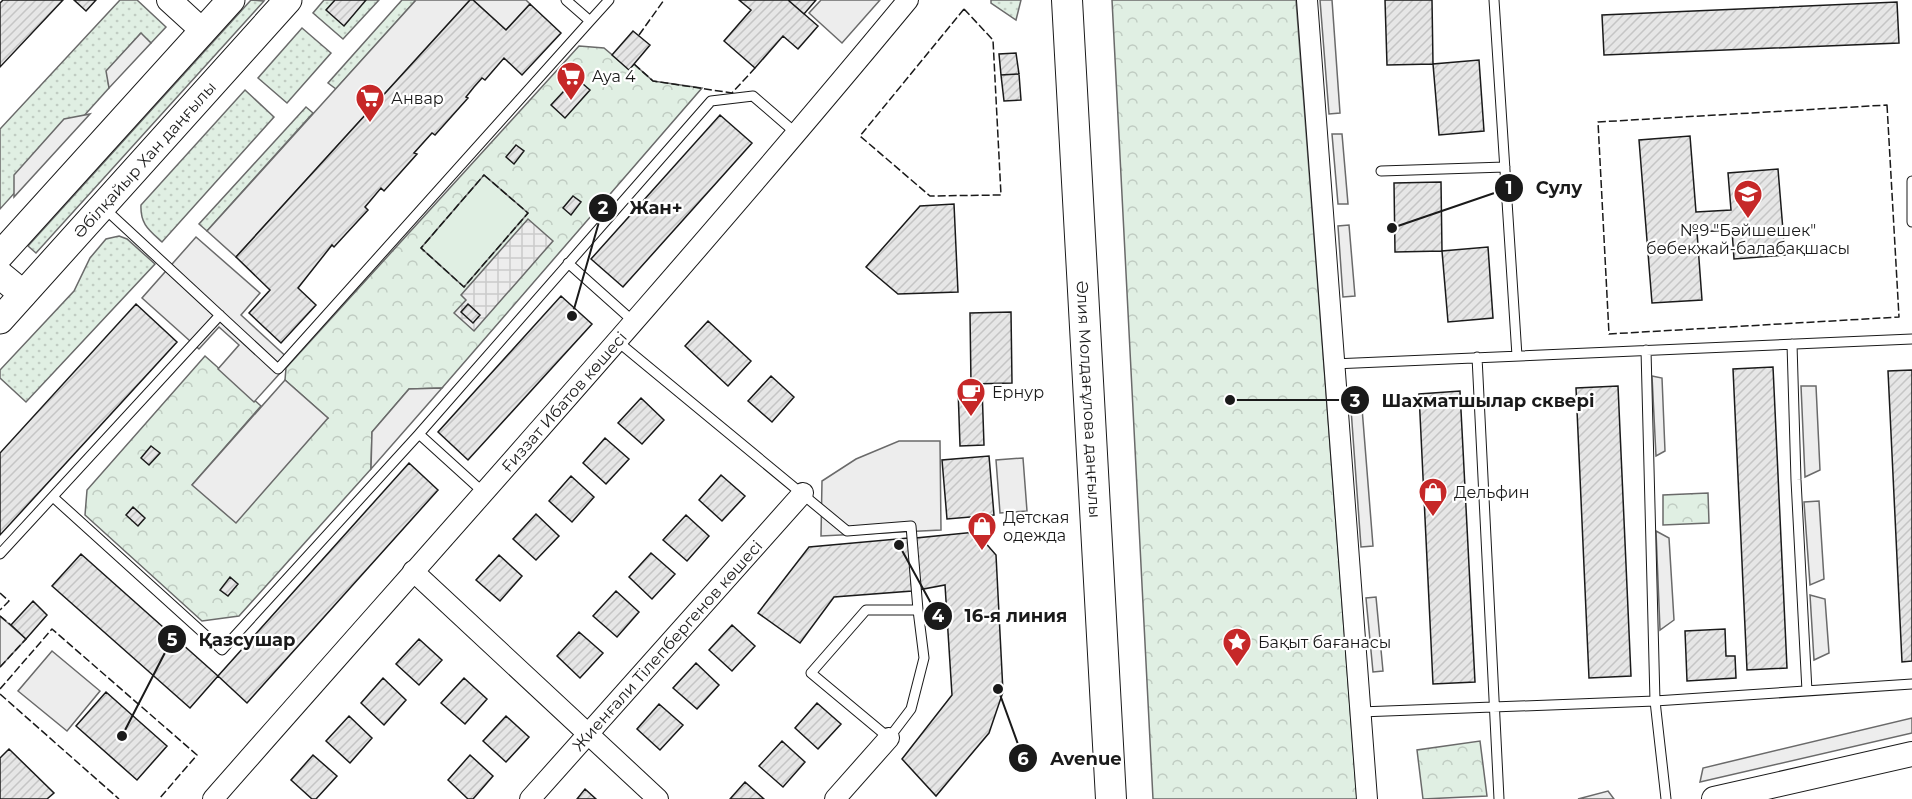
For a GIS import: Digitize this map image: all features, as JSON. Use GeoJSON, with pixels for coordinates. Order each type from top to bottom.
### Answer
{"type":"FeatureCollection","features":[{"type":"Feature","properties":{"kind":"main road"},"geometry":{"type":"LineString","coordinates":[[0,255],[231,0]]}},
{"type":"Feature","properties":{"kind":"main road","name":"Әбілқайыр Хан даңғылы"},"geometry":{"type":"LineString","coordinates":[[0,320],[288,0]]}},
{"type":"Feature","properties":{"kind":"main road","name":"Әлия Молдағұлова даңғылы"},"geometry":{"type":"LineString","coordinates":[[1067,0],[1111,799]]}},
{"type":"Feature","properties":{"kind":"main road"},"geometry":{"type":"LineString","coordinates":[[0,275],[23,294]]}},
{"type":"Feature","properties":{"kind":"street"},"geometry":{"type":"LineString","coordinates":[[169,0],[203,31]]}},
{"type":"Feature","properties":{"kind":"street","name":"Ғиззат Ибатов көшесі"},"geometry":{"type":"LineString","coordinates":[[213,799],[634,322],[797,134],[908,0]]}},
{"type":"Feature","properties":{"kind":"street"},"geometry":{"type":"LineString","coordinates":[[1307,0],[1367,799]]}},
{"type":"Feature","properties":{"kind":"street","name":"Жиенғали Тілепбергенов көшесі"},"geometry":{"type":"LineString","coordinates":[[530,799],[803,493]]}},
{"type":"Feature","properties":{"kind":"street"},"geometry":{"type":"LineString","coordinates":[[412,571],[658,799]]}},
{"type":"Feature","properties":{"kind":"street"},"geometry":{"type":"LineString","coordinates":[[835,799],[889,738]]}},
{"type":"Feature","properties":{"kind":"street"},"geometry":{"type":"LineString","coordinates":[[1714,799],[1761,795],[1912,754]]}},
{"type":"Feature","properties":{"kind":"lane"},"geometry":{"type":"LineString","coordinates":[[567,0],[590,21]]}},
{"type":"Feature","properties":{"kind":"lane"},"geometry":{"type":"LineString","coordinates":[[102,206],[278,369],[609,0]]}},
{"type":"Feature","properties":{"kind":"lane"},"geometry":{"type":"LineString","coordinates":[[1494,0],[1517,356]]}},
{"type":"Feature","properties":{"kind":"lane"},"geometry":{"type":"LineString","coordinates":[[53,497],[222,650],[419,434],[711,101],[753,96],[797,134]]}},
{"type":"Feature","properties":{"kind":"lane"},"geometry":{"type":"LineString","coordinates":[[1381,171],[1505,167]]}},
{"type":"Feature","properties":{"kind":"lane"},"geometry":{"type":"LineString","coordinates":[[1912,182],[1910,182],[1912,222]]}},
{"type":"Feature","properties":{"kind":"lane"},"geometry":{"type":"LineString","coordinates":[[568,263],[634,322]]}},
{"type":"Feature","properties":{"kind":"lane"},"geometry":{"type":"LineString","coordinates":[[0,554],[220,315]]}},
{"type":"Feature","properties":{"kind":"lane"},"geometry":{"type":"LineString","coordinates":[[1333,364],[1912,339]]}},
{"type":"Feature","properties":{"kind":"lane"},"geometry":{"type":"LineString","coordinates":[[617,340],[847,531],[911,526],[924,657],[911,709],[889,738],[811,673],[866,610],[918,610]]}},
{"type":"Feature","properties":{"kind":"lane"},"geometry":{"type":"LineString","coordinates":[[1792,344],[1807,691]]}},
{"type":"Feature","properties":{"kind":"lane"},"geometry":{"type":"LineString","coordinates":[[1646,350],[1655,701],[1666,799]]}},
{"type":"Feature","properties":{"kind":"lane"},"geometry":{"type":"LineString","coordinates":[[1478,357],[1498,799]]}},
{"type":"Feature","properties":{"kind":"lane"},"geometry":{"type":"LineString","coordinates":[[419,434],[483,492]]}},
{"type":"Feature","properties":{"kind":"lane"},"geometry":{"type":"LineString","coordinates":[[1360,712],[1655,701],[1912,684]]}},
{"type":"Feature","properties":{"kind":"green space"},"geometry":{"type":"Polygon","coordinates":[[[120,0],[137,0],[166,27],[151,43],[140,34],[107,71],[109,88],[0,209],[0,129],[120,0]]]}},
{"type":"Feature","properties":{"kind":"green space"},"geometry":{"type":"Polygon","coordinates":[[[251,0],[264,1],[36,253],[28,246],[251,0]]]}},
{"type":"Feature","properties":{"kind":"green space"},"geometry":{"type":"Polygon","coordinates":[[[324,0],[379,0],[343,39],[313,13],[324,0]]]}},
{"type":"Feature","properties":{"kind":"green space"},"geometry":{"type":"Polygon","coordinates":[[[402,0],[416,0],[336,89],[328,83],[402,0]]]}},
{"type":"Feature","properties":{"kind":"green space"},"geometry":{"type":"Polygon","coordinates":[[[991,0],[1021,0],[1016,20],[991,3],[991,0]]]}},
{"type":"Feature","properties":{"kind":"green space"},"geometry":{"type":"Polygon","coordinates":[[[1112,0],[1296,0],[1357,799],[1153,799],[1112,0]]]}},
{"type":"Feature","properties":{"kind":"green space"},"geometry":{"type":"Polygon","coordinates":[[[302,28],[331,53],[287,103],[258,78],[302,28]]]}},
{"type":"Feature","properties":{"kind":"green space"},"geometry":{"type":"Polygon","coordinates":[[[579,46],[604,48],[629,69],[634,64],[653,81],[702,88],[442,388],[409,389],[372,432],[371,469],[239,616],[202,621],[85,515],[87,490],[205,356],[261,406],[192,485],[328,418],[285,380],[286,368],[579,46]]]}},
{"type":"Feature","properties":{"kind":"green space"},"geometry":{"type":"Polygon","coordinates":[[[245,90],[274,117],[162,242],[144,222],[141,205],[245,90]]]}},
{"type":"Feature","properties":{"kind":"green space"},"geometry":{"type":"Polygon","coordinates":[[[306,107],[313,113],[207,231],[199,224],[306,107]]]}},
{"type":"Feature","properties":{"kind":"green space"},"geometry":{"type":"Polygon","coordinates":[[[484,175],[528,213],[464,287],[421,248],[484,175]]]}},
{"type":"Feature","properties":{"kind":"green space"},"geometry":{"type":"Polygon","coordinates":[[[119,236],[127,239],[155,264],[26,402],[0,378],[0,370],[74,291],[90,258],[106,239],[119,236]]]}},
{"type":"Feature","properties":{"kind":"green space"},"geometry":{"type":"Polygon","coordinates":[[[1708,493],[1709,523],[1663,525],[1663,495],[1708,493]]]}},
{"type":"Feature","properties":{"kind":"green space"},"geometry":{"type":"Polygon","coordinates":[[[1480,741],[1487,796],[1423,799],[1417,750],[1480,741]]]}},
{"type":"Feature","properties":{"kind":"shaded area"},"geometry":{"type":"Polygon","coordinates":[[[416,0],[470,0],[236,257],[207,231],[416,0]]]}},
{"type":"Feature","properties":{"kind":"shaded area"},"geometry":{"type":"Polygon","coordinates":[[[473,0],[526,0],[530,4],[506,30],[473,0]]]}},
{"type":"Feature","properties":{"kind":"shaded area"},"geometry":{"type":"Polygon","coordinates":[[[821,0],[880,0],[842,43],[809,13],[821,0]]]}},
{"type":"Feature","properties":{"kind":"shaded area"},"geometry":{"type":"Polygon","coordinates":[[[1320,0],[1332,0],[1340,113],[1329,114],[1320,0]]]}},
{"type":"Feature","properties":{"kind":"shaded area"},"geometry":{"type":"Polygon","coordinates":[[[141,33],[151,43],[109,88],[106,71],[141,33]]]}},
{"type":"Feature","properties":{"kind":"shaded area"},"geometry":{"type":"Polygon","coordinates":[[[90,114],[14,197],[14,175],[64,119],[90,114]]]}},
{"type":"Feature","properties":{"kind":"shaded area"},"geometry":{"type":"Polygon","coordinates":[[[1332,134],[1342,134],[1348,204],[1338,204],[1332,134]]]}},
{"type":"Feature","properties":{"kind":"shaded area"},"geometry":{"type":"Polygon","coordinates":[[[528,219],[553,241],[474,331],[454,313],[466,300],[461,295],[528,219]]]}},
{"type":"Feature","properties":{"kind":"shaded area"},"geometry":{"type":"Polygon","coordinates":[[[1349,225],[1355,296],[1343,297],[1338,226],[1349,225]]]}},
{"type":"Feature","properties":{"kind":"shaded area"},"geometry":{"type":"Polygon","coordinates":[[[196,237],[260,293],[241,315],[291,361],[254,402],[218,369],[239,345],[219,327],[199,349],[142,298],[196,237]]]}},
{"type":"Feature","properties":{"kind":"shaded area"},"geometry":{"type":"Polygon","coordinates":[[[1652,376],[1662,378],[1665,451],[1656,456],[1652,376]]]}},
{"type":"Feature","properties":{"kind":"shaded area"},"geometry":{"type":"Polygon","coordinates":[[[285,380],[328,418],[236,523],[192,485],[285,380]]]}},
{"type":"Feature","properties":{"kind":"shaded area"},"geometry":{"type":"Polygon","coordinates":[[[1801,386],[1816,386],[1820,470],[1805,477],[1801,386]]]}},
{"type":"Feature","properties":{"kind":"shaded area"},"geometry":{"type":"Polygon","coordinates":[[[442,388],[371,469],[372,432],[409,389],[442,388]]]}},
{"type":"Feature","properties":{"kind":"shaded area"},"geometry":{"type":"Polygon","coordinates":[[[1362,408],[1373,546],[1361,547],[1351,409],[1362,408]]]}},
{"type":"Feature","properties":{"kind":"shaded area"},"geometry":{"type":"Polygon","coordinates":[[[899,441],[940,441],[941,530],[821,536],[822,481],[856,459],[899,441]]]}},
{"type":"Feature","properties":{"kind":"shaded area"},"geometry":{"type":"Polygon","coordinates":[[[1023,458],[1027,511],[1000,513],[996,460],[1023,458]]]}},
{"type":"Feature","properties":{"kind":"shaded area"},"geometry":{"type":"Polygon","coordinates":[[[1819,501],[1824,579],[1810,585],[1804,502],[1819,501]]]}},
{"type":"Feature","properties":{"kind":"shaded area"},"geometry":{"type":"Polygon","coordinates":[[[1656,531],[1669,538],[1674,620],[1660,630],[1656,531]]]}},
{"type":"Feature","properties":{"kind":"shaded area"},"geometry":{"type":"Polygon","coordinates":[[[1810,595],[1825,599],[1829,653],[1814,660],[1810,595]]]}},
{"type":"Feature","properties":{"kind":"shaded area"},"geometry":{"type":"Polygon","coordinates":[[[1376,597],[1383,671],[1373,672],[1366,598],[1376,597]]]}},
{"type":"Feature","properties":{"kind":"shaded area"},"geometry":{"type":"Polygon","coordinates":[[[0,616],[26,639],[0,667],[0,616]]]}},
{"type":"Feature","properties":{"kind":"shaded area"},"geometry":{"type":"Polygon","coordinates":[[[52,651],[100,691],[67,731],[18,691],[52,651]]]}},
{"type":"Feature","properties":{"kind":"shaded area"},"geometry":{"type":"Polygon","coordinates":[[[1912,718],[1912,733],[1700,782],[1703,768],[1912,718]]]}},
{"type":"Feature","properties":{"kind":"shaded area"},"geometry":{"type":"Polygon","coordinates":[[[1608,791],[1614,799],[1578,799],[1608,791]]]}},
{"type":"Feature","properties":{"kind":"building"},"geometry":{"type":"Polygon","coordinates":[[[3,0],[63,0],[0,67],[0,3],[3,0]]]}},
{"type":"Feature","properties":{"kind":"building"},"geometry":{"type":"Polygon","coordinates":[[[74,0],[96,0],[86,11],[74,0]]]}},
{"type":"Feature","properties":{"kind":"building"},"geometry":{"type":"Polygon","coordinates":[[[335,0],[366,0],[344,26],[326,10],[335,0]]]}},
{"type":"Feature","properties":{"kind":"building"},"geometry":{"type":"Polygon","coordinates":[[[470,0],[473,0],[506,30],[530,4],[561,33],[522,75],[504,58],[485,80],[482,78],[466,97],[468,98],[435,135],[432,133],[414,153],[417,154],[384,191],[381,188],[365,207],[368,210],[334,247],[332,245],[298,288],[316,305],[281,343],[249,313],[270,290],[236,257],[470,0]]]}},
{"type":"Feature","properties":{"kind":"building"},"geometry":{"type":"Polygon","coordinates":[[[739,0],[788,0],[818,26],[798,49],[783,36],[755,68],[724,41],[751,10],[739,0]]]}},
{"type":"Feature","properties":{"kind":"building"},"geometry":{"type":"Polygon","coordinates":[[[788,0],[816,0],[804,14],[788,0]]]}},
{"type":"Feature","properties":{"kind":"building"},"geometry":{"type":"Polygon","coordinates":[[[1385,0],[1432,0],[1433,64],[1387,65],[1385,0]]]}},
{"type":"Feature","properties":{"kind":"building"},"geometry":{"type":"Polygon","coordinates":[[[1897,2],[1899,43],[1604,55],[1602,15],[1897,2]]]}},
{"type":"Feature","properties":{"kind":"building"},"geometry":{"type":"Polygon","coordinates":[[[633,31],[650,45],[629,70],[612,55],[633,31]]]}},
{"type":"Feature","properties":{"kind":"building"},"geometry":{"type":"Polygon","coordinates":[[[1016,53],[1019,74],[1001,75],[999,54],[1016,53]]]}},
{"type":"Feature","properties":{"kind":"building"},"geometry":{"type":"Polygon","coordinates":[[[1479,60],[1484,131],[1439,135],[1433,64],[1479,60]]]}},
{"type":"Feature","properties":{"kind":"building"},"geometry":{"type":"Polygon","coordinates":[[[1019,74],[1021,100],[1004,101],[1001,75],[1019,74]]]}},
{"type":"Feature","properties":{"kind":"building"},"geometry":{"type":"Polygon","coordinates":[[[576,78],[590,90],[565,118],[551,105],[576,78]]]}},
{"type":"Feature","properties":{"kind":"building"},"geometry":{"type":"Polygon","coordinates":[[[720,115],[752,143],[623,287],[591,259],[720,115]]]}},
{"type":"Feature","properties":{"kind":"building"},"geometry":{"type":"Polygon","coordinates":[[[1690,136],[1696,212],[1731,210],[1728,173],[1778,169],[1785,255],[1734,259],[1732,230],[1697,232],[1702,300],[1652,303],[1639,140],[1690,136]]]}},
{"type":"Feature","properties":{"kind":"building"},"geometry":{"type":"Polygon","coordinates":[[[516,145],[524,151],[514,164],[506,157],[516,145]]]}},
{"type":"Feature","properties":{"kind":"building"},"geometry":{"type":"Polygon","coordinates":[[[1441,182],[1442,251],[1395,252],[1394,183],[1441,182]]]}},
{"type":"Feature","properties":{"kind":"building"},"geometry":{"type":"Polygon","coordinates":[[[573,196],[581,202],[571,215],[563,208],[573,196]]]}},
{"type":"Feature","properties":{"kind":"building"},"geometry":{"type":"Polygon","coordinates":[[[954,204],[958,292],[898,294],[866,267],[920,206],[954,204]]]}},
{"type":"Feature","properties":{"kind":"building"},"geometry":{"type":"Polygon","coordinates":[[[1488,247],[1493,318],[1448,322],[1442,251],[1488,247]]]}},
{"type":"Feature","properties":{"kind":"building"},"geometry":{"type":"Polygon","coordinates":[[[561,296],[592,324],[468,460],[438,432],[561,296]]]}},
{"type":"Feature","properties":{"kind":"building"},"geometry":{"type":"Polygon","coordinates":[[[136,304],[177,342],[0,535],[0,453],[136,304]]]}},
{"type":"Feature","properties":{"kind":"building"},"geometry":{"type":"Polygon","coordinates":[[[468,304],[480,315],[473,323],[461,312],[468,304]]]}},
{"type":"Feature","properties":{"kind":"building"},"geometry":{"type":"Polygon","coordinates":[[[1011,312],[1012,383],[971,384],[970,313],[1011,312]]]}},
{"type":"Feature","properties":{"kind":"building"},"geometry":{"type":"Polygon","coordinates":[[[708,321],[751,361],[728,386],[685,346],[708,321]]]}},
{"type":"Feature","properties":{"kind":"building"},"geometry":{"type":"Polygon","coordinates":[[[1773,367],[1787,668],[1747,670],[1733,369],[1773,367]]]}},
{"type":"Feature","properties":{"kind":"building"},"geometry":{"type":"Polygon","coordinates":[[[1912,370],[1912,661],[1902,662],[1888,371],[1912,370]]]}},
{"type":"Feature","properties":{"kind":"building"},"geometry":{"type":"Polygon","coordinates":[[[771,376],[794,397],[772,422],[748,401],[771,376]]]}},
{"type":"Feature","properties":{"kind":"building"},"geometry":{"type":"Polygon","coordinates":[[[1618,386],[1631,676],[1589,678],[1576,388],[1618,386]]]}},
{"type":"Feature","properties":{"kind":"building","name":"Ернур"},"geometry":{"type":"Polygon","coordinates":[[[982,387],[984,445],[960,446],[958,388],[982,387]]]}},
{"type":"Feature","properties":{"kind":"building"},"geometry":{"type":"Polygon","coordinates":[[[1460,391],[1475,682],[1433,684],[1419,394],[1460,391]]]}},
{"type":"Feature","properties":{"kind":"building"},"geometry":{"type":"Polygon","coordinates":[[[641,398],[664,420],[642,444],[618,423],[641,398]]]}},
{"type":"Feature","properties":{"kind":"building"},"geometry":{"type":"Polygon","coordinates":[[[605,438],[629,459],[606,484],[583,463],[605,438]]]}},
{"type":"Feature","properties":{"kind":"building"},"geometry":{"type":"Polygon","coordinates":[[[151,446],[160,453],[149,465],[141,458],[151,446]]]}},
{"type":"Feature","properties":{"kind":"building"},"geometry":{"type":"Polygon","coordinates":[[[989,456],[994,515],[947,519],[942,460],[989,456]]]}},
{"type":"Feature","properties":{"kind":"building"},"geometry":{"type":"Polygon","coordinates":[[[409,463],[438,490],[247,703],[218,676],[409,463]]]}},
{"type":"Feature","properties":{"kind":"building"},"geometry":{"type":"Polygon","coordinates":[[[721,475],[745,496],[722,521],[699,500],[721,475]]]}},
{"type":"Feature","properties":{"kind":"building"},"geometry":{"type":"Polygon","coordinates":[[[571,476],[594,497],[572,522],[549,501],[571,476]]]}},
{"type":"Feature","properties":{"kind":"building"},"geometry":{"type":"Polygon","coordinates":[[[133,507],[145,518],[138,526],[126,515],[133,507]]]}},
{"type":"Feature","properties":{"kind":"building"},"geometry":{"type":"Polygon","coordinates":[[[536,514],[559,536],[536,560],[513,539],[536,514]]]}},
{"type":"Feature","properties":{"kind":"building"},"geometry":{"type":"Polygon","coordinates":[[[686,515],[709,536],[687,561],[663,540],[686,515]]]}},
{"type":"Feature","properties":{"kind":"building"},"geometry":{"type":"Polygon","coordinates":[[[976,532],[996,555],[1003,692],[989,733],[936,796],[902,759],[952,695],[945,585],[918,590],[916,538],[976,532]]]}},
{"type":"Feature","properties":{"kind":"building"},"geometry":{"type":"Polygon","coordinates":[[[908,538],[912,591],[834,597],[800,643],[758,613],[809,547],[908,538]]]}},
{"type":"Feature","properties":{"kind":"building"},"geometry":{"type":"Polygon","coordinates":[[[651,553],[675,574],[652,599],[629,577],[651,553]]]}},
{"type":"Feature","properties":{"kind":"building"},"geometry":{"type":"Polygon","coordinates":[[[81,554],[218,676],[190,708],[52,586],[81,554]]]}},
{"type":"Feature","properties":{"kind":"building"},"geometry":{"type":"Polygon","coordinates":[[[499,555],[522,576],[500,601],[476,580],[499,555]]]}},
{"type":"Feature","properties":{"kind":"building"},"geometry":{"type":"Polygon","coordinates":[[[230,577],[238,584],[228,596],[220,590],[230,577]]]}},
{"type":"Feature","properties":{"kind":"building"},"geometry":{"type":"Polygon","coordinates":[[[616,591],[639,612],[617,637],[593,616],[616,591]]]}},
{"type":"Feature","properties":{"kind":"building"},"geometry":{"type":"Polygon","coordinates":[[[33,601],[47,615],[26,639],[11,625],[33,601]]]}},
{"type":"Feature","properties":{"kind":"building"},"geometry":{"type":"Polygon","coordinates":[[[732,625],[755,646],[732,671],[709,650],[732,625]]]}},
{"type":"Feature","properties":{"kind":"building"},"geometry":{"type":"Polygon","coordinates":[[[1725,629],[1726,656],[1735,656],[1736,678],[1687,681],[1685,631],[1725,629]]]}},
{"type":"Feature","properties":{"kind":"building"},"geometry":{"type":"Polygon","coordinates":[[[579,632],[603,653],[580,678],[557,656],[579,632]]]}},
{"type":"Feature","properties":{"kind":"building"},"geometry":{"type":"Polygon","coordinates":[[[419,639],[442,660],[419,685],[396,664],[419,639]]]}},
{"type":"Feature","properties":{"kind":"building"},"geometry":{"type":"Polygon","coordinates":[[[696,663],[719,685],[697,709],[673,688],[696,663]]]}},
{"type":"Feature","properties":{"kind":"building"},"geometry":{"type":"Polygon","coordinates":[[[383,678],[406,700],[384,725],[361,703],[383,678]]]}},
{"type":"Feature","properties":{"kind":"building"},"geometry":{"type":"Polygon","coordinates":[[[464,678],[487,699],[465,724],[441,703],[464,678]]]}},
{"type":"Feature","properties":{"kind":"building"},"geometry":{"type":"Polygon","coordinates":[[[106,692],[167,746],[137,780],[76,726],[106,692]]]}},
{"type":"Feature","properties":{"kind":"building"},"geometry":{"type":"Polygon","coordinates":[[[817,703],[841,724],[818,749],[795,728],[817,703]]]}},
{"type":"Feature","properties":{"kind":"building"},"geometry":{"type":"Polygon","coordinates":[[[659,704],[683,725],[660,750],[637,729],[659,704]]]}},
{"type":"Feature","properties":{"kind":"building"},"geometry":{"type":"Polygon","coordinates":[[[349,716],[372,738],[350,763],[326,741],[349,716]]]}},
{"type":"Feature","properties":{"kind":"building"},"geometry":{"type":"Polygon","coordinates":[[[506,716],[529,737],[506,762],[483,741],[506,716]]]}},
{"type":"Feature","properties":{"kind":"building"},"geometry":{"type":"Polygon","coordinates":[[[782,741],[805,762],[783,787],[759,766],[782,741]]]}},
{"type":"Feature","properties":{"kind":"building"},"geometry":{"type":"Polygon","coordinates":[[[9,749],[54,793],[47,799],[0,799],[0,758],[9,749]]]}},
{"type":"Feature","properties":{"kind":"building"},"geometry":{"type":"Polygon","coordinates":[[[313,755],[337,776],[316,799],[312,799],[291,780],[313,755]]]}},
{"type":"Feature","properties":{"kind":"building"},"geometry":{"type":"Polygon","coordinates":[[[470,755],[493,776],[473,799],[468,799],[448,780],[470,755]]]}},
{"type":"Feature","properties":{"kind":"building"},"geometry":{"type":"Polygon","coordinates":[[[745,782],[764,799],[730,799],[745,782]]]}},
{"type":"Feature","properties":{"kind":"building"},"geometry":{"type":"Polygon","coordinates":[[[585,789],[596,799],[577,799],[585,789]]]}},
{"type":"Feature","properties":{"kind":"fence"},"geometry":{"type":"LineString","coordinates":[[639,35],[664,0]]}},
{"type":"Feature","properties":{"kind":"fence"},"geometry":{"type":"LineString","coordinates":[[964,9],[993,40],[1001,195],[930,196],[860,136],[964,9]]}},
{"type":"Feature","properties":{"kind":"fence"},"geometry":{"type":"LineString","coordinates":[[634,64],[653,81],[732,93],[755,68]]}},
{"type":"Feature","properties":{"kind":"fence"},"geometry":{"type":"LineString","coordinates":[[1887,105],[1899,317],[1609,334],[1598,122],[1887,105]]}},
{"type":"Feature","properties":{"kind":"fence"},"geometry":{"type":"LineString","coordinates":[[484,175],[528,213],[464,287],[421,248],[484,175]]}},
{"type":"Feature","properties":{"kind":"fence"},"geometry":{"type":"LineString","coordinates":[[0,593],[9,601],[0,610]]}},
{"type":"Feature","properties":{"kind":"fence"},"geometry":{"type":"LineString","coordinates":[[0,616],[11,625]]}},
{"type":"Feature","properties":{"kind":"fence"},"geometry":{"type":"LineString","coordinates":[[0,689],[52,629],[197,755],[159,799]]}},
{"type":"Feature","properties":{"kind":"fence"},"geometry":{"type":"LineString","coordinates":[[0,667],[26,639]]}},
{"type":"Feature","properties":{"kind":"fence"},"geometry":{"type":"LineString","coordinates":[[0,694],[119,799]]}},
{"type":"Feature","properties":{"kind":"place","name":"Aya 4"},"geometry":{"type":"Point","coordinates":[571,102]}},
{"type":"Feature","properties":{"kind":"place","name":"Анвар"},"geometry":{"type":"Point","coordinates":[370,124]}},
{"type":"Feature","properties":{"kind":"place","name":"№9 \"Бәйшешек\" бөбекжай-балабақшасы"},"geometry":{"type":"Point","coordinates":[1748,220]}},
{"type":"Feature","properties":{"kind":"place","name":"Сулу"},"geometry":{"type":"Point","coordinates":[1392,228]}},
{"type":"Feature","properties":{"kind":"place","name":"Жан+"},"geometry":{"type":"Point","coordinates":[572,316]}},
{"type":"Feature","properties":{"kind":"place","name":"Шахматшылар сквері"},"geometry":{"type":"Point","coordinates":[1230,400]}},
{"type":"Feature","properties":{"kind":"place","name":"Ернур"},"geometry":{"type":"Point","coordinates":[971,418]}},
{"type":"Feature","properties":{"kind":"place","name":"Дельфин"},"geometry":{"type":"Point","coordinates":[1433,518]}},
{"type":"Feature","properties":{"kind":"place","name":"16-я линия"},"geometry":{"type":"Point","coordinates":[899,545]}},
{"type":"Feature","properties":{"kind":"place","name":"Детская одежда"},"geometry":{"type":"Point","coordinates":[982,552]}},
{"type":"Feature","properties":{"kind":"place","name":"Бақыт бағанасы"},"geometry":{"type":"Point","coordinates":[1237,668]}},
{"type":"Feature","properties":{"kind":"place","name":"Avenue"},"geometry":{"type":"Point","coordinates":[998,689]}},
{"type":"Feature","properties":{"kind":"place","name":"Қазсушар"},"geometry":{"type":"Point","coordinates":[122,736]}}]}
